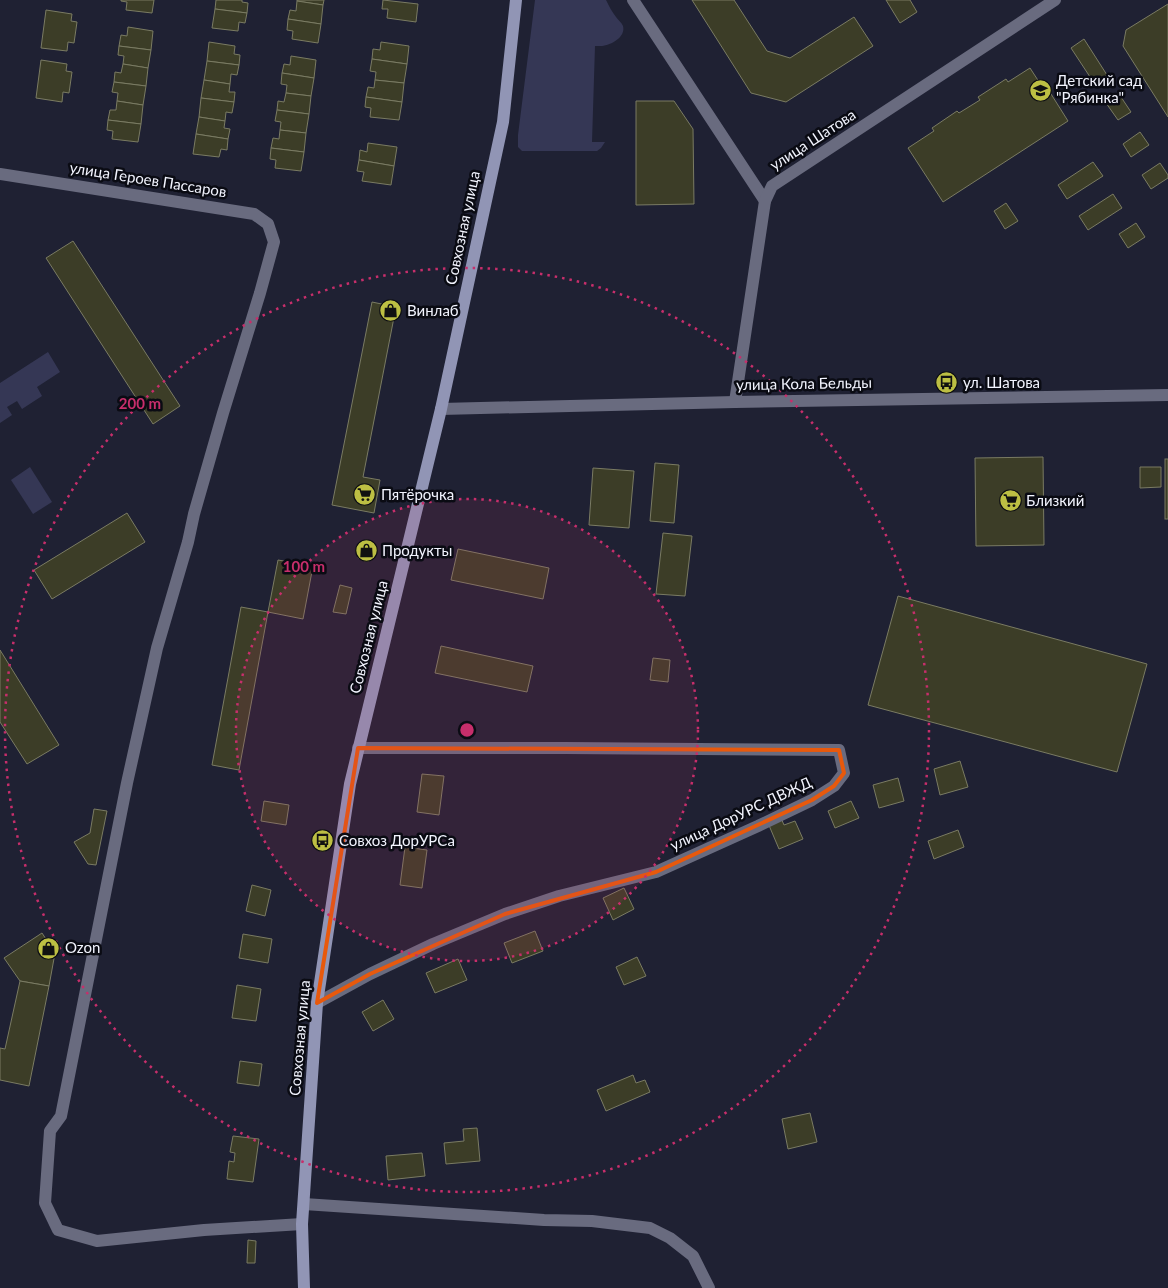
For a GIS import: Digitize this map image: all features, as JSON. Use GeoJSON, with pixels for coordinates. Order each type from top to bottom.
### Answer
{"type":"FeatureCollection","features":[{"type":"Feature","properties":{"kind":"main road","name":"Совхозная улица"},"geometry":{"type":"LineString","coordinates":[[304,1288],[302,1224],[317,1003],[350,784],[441,409],[503,122],[516,0]]}},
{"type":"Feature","properties":{"kind":"street"},"geometry":{"type":"LineString","coordinates":[[632,0],[765,201]]}},
{"type":"Feature","properties":{"kind":"street","name":"улица Шатова"},"geometry":{"type":"LineString","coordinates":[[735,402],[765,201],[772,186],[1054,0]]}},
{"type":"Feature","properties":{"kind":"street","name":"улица Героев Пассаров"},"geometry":{"type":"LineString","coordinates":[[0,174],[254,214],[268,224],[274,242],[156,648],[127,783],[61,1116],[50,1131],[45,1203],[58,1230],[97,1241],[204,1230],[302,1224]]}},
{"type":"Feature","properties":{"kind":"street","name":"улица Кола Бельды"},"geometry":{"type":"LineString","coordinates":[[441,409],[1168,395]]}},
{"type":"Feature","properties":{"kind":"street","name":"улица ДорУРС ДВЖД"},"geometry":{"type":"LineString","coordinates":[[317,1003],[388,965],[506,914],[560,896],[656,872],[812,800],[834,786],[844,773],[839,750],[358,748]]}},
{"type":"Feature","properties":{"kind":"street"},"geometry":{"type":"LineString","coordinates":[[304,1204],[544,1220],[592,1220],[650,1228],[670,1238],[693,1256],[709,1288]]}},
{"type":"Feature","properties":{"kind":"highlighted area"},"geometry":{"type":"Polygon","coordinates":[[[358,748],[839,750],[844,773],[834,786],[812,800],[656,872],[505,914],[370,974],[317,1003],[358,748]]]}},
{"type":"Feature","properties":{"kind":"shaded area"},"geometry":{"type":"Polygon","coordinates":[[[535,0],[606,0],[623,26],[622,34],[617,40],[606,45],[595,46],[592,142],[605,142],[597,151],[522,151],[518,147],[535,0]]]}},
{"type":"Feature","properties":{"kind":"shaded area"},"geometry":{"type":"Polygon","coordinates":[[[48,352],[60,372],[37,387],[42,396],[22,409],[17,401],[7,407],[12,415],[0,423],[0,383],[48,352]]]}},
{"type":"Feature","properties":{"kind":"shaded area"},"geometry":{"type":"Polygon","coordinates":[[[30,467],[52,502],[33,514],[11,480],[30,467]]]}},
{"type":"Feature","properties":{"kind":"building"},"geometry":{"type":"Polygon","coordinates":[[[121,0],[154,0],[152,13],[126,10],[127,2],[121,0]]]}},
{"type":"Feature","properties":{"kind":"building"},"geometry":{"type":"Polygon","coordinates":[[[216,0],[242,0],[242,2],[248,3],[247,13],[215,9],[216,0]]]}},
{"type":"Feature","properties":{"kind":"building"},"geometry":{"type":"Polygon","coordinates":[[[297,0],[324,0],[323,5],[297,0]]]}},
{"type":"Feature","properties":{"kind":"building"},"geometry":{"type":"Polygon","coordinates":[[[383,0],[418,4],[416,22],[387,18],[388,9],[382,9],[383,0]]]}},
{"type":"Feature","properties":{"kind":"building"},"geometry":{"type":"Polygon","coordinates":[[[692,0],[734,0],[767,51],[790,58],[854,17],[873,46],[786,102],[751,93],[692,0]]]}},
{"type":"Feature","properties":{"kind":"building"},"geometry":{"type":"Polygon","coordinates":[[[886,0],[910,0],[917,12],[900,23],[886,0]]]}},
{"type":"Feature","properties":{"kind":"building"},"geometry":{"type":"Polygon","coordinates":[[[297,1],[323,5],[321,24],[288,19],[290,10],[296,11],[297,1]]]}},
{"type":"Feature","properties":{"kind":"building"},"geometry":{"type":"Polygon","coordinates":[[[1168,4],[1168,117],[1123,46],[1126,30],[1168,4]]]}},
{"type":"Feature","properties":{"kind":"building"},"geometry":{"type":"Polygon","coordinates":[[[215,9],[247,13],[245,23],[239,22],[238,31],[212,28],[215,9]]]}},
{"type":"Feature","properties":{"kind":"building"},"geometry":{"type":"Polygon","coordinates":[[[46,10],[72,14],[71,21],[77,22],[74,43],[68,42],[67,51],[41,48],[46,10]]]}},
{"type":"Feature","properties":{"kind":"building"},"geometry":{"type":"Polygon","coordinates":[[[288,19],[321,24],[318,43],[292,39],[293,31],[287,30],[288,19]]]}},
{"type":"Feature","properties":{"kind":"building"},"geometry":{"type":"Polygon","coordinates":[[[128,27],[153,31],[151,50],[119,46],[121,35],[127,36],[128,27]]]}},
{"type":"Feature","properties":{"kind":"building"},"geometry":{"type":"Polygon","coordinates":[[[1084,39],[1107,75],[1094,83],[1071,48],[1084,39]]]}},
{"type":"Feature","properties":{"kind":"building"},"geometry":{"type":"Polygon","coordinates":[[[209,42],[235,46],[234,54],[240,55],[239,65],[207,61],[209,42]]]}},
{"type":"Feature","properties":{"kind":"building"},"geometry":{"type":"Polygon","coordinates":[[[381,42],[409,46],[407,64],[372,59],[373,49],[380,50],[381,42]]]}},
{"type":"Feature","properties":{"kind":"building"},"geometry":{"type":"Polygon","coordinates":[[[119,46],[151,50],[148,68],[123,64],[124,56],[118,55],[119,46]]]}},
{"type":"Feature","properties":{"kind":"building"},"geometry":{"type":"Polygon","coordinates":[[[291,56],[316,60],[314,78],[282,73],[284,64],[290,65],[291,56]]]}},
{"type":"Feature","properties":{"kind":"building"},"geometry":{"type":"Polygon","coordinates":[[[372,59],[407,64],[404,83],[375,80],[376,72],[370,71],[372,59]]]}},
{"type":"Feature","properties":{"kind":"building"},"geometry":{"type":"Polygon","coordinates":[[[41,60],[67,64],[66,71],[72,72],[69,93],[63,92],[62,102],[36,98],[41,60]]]}},
{"type":"Feature","properties":{"kind":"building"},"geometry":{"type":"Polygon","coordinates":[[[207,61],[239,65],[237,75],[231,74],[230,84],[204,80],[207,61]]]}},
{"type":"Feature","properties":{"kind":"building"},"geometry":{"type":"Polygon","coordinates":[[[123,64],[148,68],[146,86],[114,82],[115,72],[121,73],[123,64]]]}},
{"type":"Feature","properties":{"kind":"building"},"geometry":{"type":"Polygon","coordinates":[[[1030,68],[1043,88],[1046,86],[1068,121],[943,202],[908,148],[934,131],[932,128],[957,111],[959,113],[980,100],[978,97],[1006,79],[1008,82],[1030,68]]]}},
{"type":"Feature","properties":{"kind":"building"},"geometry":{"type":"Polygon","coordinates":[[[282,73],[314,78],[311,96],[286,93],[287,85],[281,84],[282,73]]]}},
{"type":"Feature","properties":{"kind":"building"},"geometry":{"type":"Polygon","coordinates":[[[204,80],[230,84],[229,92],[235,92],[234,102],[201,98],[204,80]]]}},
{"type":"Feature","properties":{"kind":"building"},"geometry":{"type":"Polygon","coordinates":[[[375,80],[404,83],[402,102],[366,97],[368,87],[374,88],[375,80]]]}},
{"type":"Feature","properties":{"kind":"building"},"geometry":{"type":"Polygon","coordinates":[[[114,82],[146,86],[143,105],[117,101],[118,93],[112,92],[114,82]]]}},
{"type":"Feature","properties":{"kind":"building"},"geometry":{"type":"Polygon","coordinates":[[[286,93],[311,96],[309,114],[277,110],[278,101],[284,102],[286,93]]]}},
{"type":"Feature","properties":{"kind":"building"},"geometry":{"type":"Polygon","coordinates":[[[1119,94],[1131,112],[1118,120],[1106,103],[1119,94]]]}},
{"type":"Feature","properties":{"kind":"building"},"geometry":{"type":"Polygon","coordinates":[[[366,97],[402,102],[399,120],[370,117],[371,108],[365,107],[366,97]]]}},
{"type":"Feature","properties":{"kind":"building"},"geometry":{"type":"Polygon","coordinates":[[[201,98],[234,102],[232,113],[226,112],[225,121],[199,117],[201,98]]]}},
{"type":"Feature","properties":{"kind":"building"},"geometry":{"type":"Polygon","coordinates":[[[117,101],[143,105],[141,124],[108,120],[110,110],[116,110],[117,101]]]}},
{"type":"Feature","properties":{"kind":"building"},"geometry":{"type":"Polygon","coordinates":[[[636,101],[674,101],[693,129],[694,204],[636,205],[636,101]]]}},
{"type":"Feature","properties":{"kind":"building"},"geometry":{"type":"Polygon","coordinates":[[[277,110],[309,114],[306,133],[280,130],[281,122],[275,121],[277,110]]]}},
{"type":"Feature","properties":{"kind":"building"},"geometry":{"type":"Polygon","coordinates":[[[199,117],[225,121],[224,128],[230,129],[228,139],[196,134],[199,117]]]}},
{"type":"Feature","properties":{"kind":"building"},"geometry":{"type":"Polygon","coordinates":[[[108,120],[141,124],[138,142],[112,139],[113,131],[107,130],[108,120]]]}},
{"type":"Feature","properties":{"kind":"building"},"geometry":{"type":"Polygon","coordinates":[[[280,130],[306,133],[304,152],[271,148],[273,138],[279,139],[280,130]]]}},
{"type":"Feature","properties":{"kind":"building"},"geometry":{"type":"Polygon","coordinates":[[[1140,132],[1149,145],[1131,157],[1123,144],[1140,132]]]}},
{"type":"Feature","properties":{"kind":"building"},"geometry":{"type":"Polygon","coordinates":[[[196,134],[228,139],[227,150],[221,149],[219,157],[193,154],[196,134]]]}},
{"type":"Feature","properties":{"kind":"building"},"geometry":{"type":"Polygon","coordinates":[[[368,143],[397,147],[394,166],[359,160],[360,150],[367,152],[368,143]]]}},
{"type":"Feature","properties":{"kind":"building"},"geometry":{"type":"Polygon","coordinates":[[[271,148],[304,152],[301,171],[275,168],[276,160],[270,159],[271,148]]]}},
{"type":"Feature","properties":{"kind":"building"},"geometry":{"type":"Polygon","coordinates":[[[359,160],[394,166],[391,185],[362,181],[364,172],[357,171],[359,160]]]}},
{"type":"Feature","properties":{"kind":"building"},"geometry":{"type":"Polygon","coordinates":[[[1093,162],[1103,176],[1067,199],[1058,185],[1093,162]]]}},
{"type":"Feature","properties":{"kind":"building"},"geometry":{"type":"Polygon","coordinates":[[[1160,163],[1168,178],[1151,189],[1142,175],[1160,163]]]}},
{"type":"Feature","properties":{"kind":"building"},"geometry":{"type":"Polygon","coordinates":[[[1113,194],[1122,208],[1088,230],[1079,216],[1113,194]]]}},
{"type":"Feature","properties":{"kind":"building"},"geometry":{"type":"Polygon","coordinates":[[[1006,203],[1018,221],[1005,229],[994,211],[1006,203]]]}},
{"type":"Feature","properties":{"kind":"building"},"geometry":{"type":"Polygon","coordinates":[[[1136,223],[1145,237],[1128,248],[1119,234],[1136,223]]]}},
{"type":"Feature","properties":{"kind":"building"},"geometry":{"type":"Polygon","coordinates":[[[73,241],[180,406],[153,424],[46,258],[73,241]]]}},
{"type":"Feature","properties":{"kind":"building"},"geometry":{"type":"Polygon","coordinates":[[[372,302],[396,307],[363,477],[380,480],[374,513],[332,505],[372,302]]]}},
{"type":"Feature","properties":{"kind":"building","name":"Близкий"},"geometry":{"type":"Polygon","coordinates":[[[1043,457],[1044,545],[976,546],[975,458],[1043,457]]]}},
{"type":"Feature","properties":{"kind":"building"},"geometry":{"type":"Polygon","coordinates":[[[1165,459],[1168,459],[1168,519],[1165,519],[1165,459]]]}},
{"type":"Feature","properties":{"kind":"building"},"geometry":{"type":"Polygon","coordinates":[[[655,463],[679,465],[674,523],[650,521],[655,463]]]}},
{"type":"Feature","properties":{"kind":"building"},"geometry":{"type":"Polygon","coordinates":[[[1140,467],[1161,467],[1161,487],[1140,488],[1140,467]]]}},
{"type":"Feature","properties":{"kind":"building"},"geometry":{"type":"Polygon","coordinates":[[[593,468],[634,471],[629,528],[589,525],[593,468]]]}},
{"type":"Feature","properties":{"kind":"building"},"geometry":{"type":"Polygon","coordinates":[[[127,513],[145,542],[52,599],[34,570],[127,513]]]}},
{"type":"Feature","properties":{"kind":"building"},"geometry":{"type":"Polygon","coordinates":[[[663,533],[692,536],[685,596],[656,594],[663,533]]]}},
{"type":"Feature","properties":{"kind":"building"},"geometry":{"type":"Polygon","coordinates":[[[361,542],[371,544],[368,560],[358,558],[361,542]]]}},
{"type":"Feature","properties":{"kind":"building"},"geometry":{"type":"Polygon","coordinates":[[[458,549],[549,568],[543,599],[451,580],[458,549]]]}},
{"type":"Feature","properties":{"kind":"building"},"geometry":{"type":"Polygon","coordinates":[[[278,560],[313,566],[303,619],[268,612],[278,560]]]}},
{"type":"Feature","properties":{"kind":"building"},"geometry":{"type":"Polygon","coordinates":[[[340,585],[352,588],[346,614],[333,612],[340,585]]]}},
{"type":"Feature","properties":{"kind":"building"},"geometry":{"type":"Polygon","coordinates":[[[898,596],[1147,664],[1117,772],[868,705],[898,596]]]}},
{"type":"Feature","properties":{"kind":"building"},"geometry":{"type":"Polygon","coordinates":[[[241,607],[268,612],[239,770],[212,765],[241,607]]]}},
{"type":"Feature","properties":{"kind":"building"},"geometry":{"type":"Polygon","coordinates":[[[441,646],[533,666],[527,692],[435,673],[441,646]]]}},
{"type":"Feature","properties":{"kind":"building"},"geometry":{"type":"Polygon","coordinates":[[[0,650],[59,745],[27,764],[0,722],[0,650]]]}},
{"type":"Feature","properties":{"kind":"building"},"geometry":{"type":"Polygon","coordinates":[[[653,658],[670,660],[668,682],[650,680],[653,658]]]}},
{"type":"Feature","properties":{"kind":"building"},"geometry":{"type":"Polygon","coordinates":[[[960,761],[968,787],[940,795],[934,769],[960,761]]]}},
{"type":"Feature","properties":{"kind":"building"},"geometry":{"type":"Polygon","coordinates":[[[422,774],[444,776],[439,815],[417,812],[422,774]]]}},
{"type":"Feature","properties":{"kind":"building"},"geometry":{"type":"Polygon","coordinates":[[[898,778],[904,801],[879,808],[873,785],[898,778]]]}},
{"type":"Feature","properties":{"kind":"building"},"geometry":{"type":"Polygon","coordinates":[[[264,801],[289,805],[286,825],[261,821],[264,801]]]}},
{"type":"Feature","properties":{"kind":"building"},"geometry":{"type":"Polygon","coordinates":[[[851,801],[859,818],[835,828],[828,811],[851,801]]]}},
{"type":"Feature","properties":{"kind":"building"},"geometry":{"type":"Polygon","coordinates":[[[94,809],[107,811],[96,865],[88,864],[74,842],[90,833],[94,809]]]}},
{"type":"Feature","properties":{"kind":"building"},"geometry":{"type":"Polygon","coordinates":[[[781,818],[784,825],[795,821],[803,839],[779,849],[768,823],[781,818]]]}},
{"type":"Feature","properties":{"kind":"building"},"geometry":{"type":"Polygon","coordinates":[[[958,830],[964,847],[934,859],[928,841],[958,830]]]}},
{"type":"Feature","properties":{"kind":"building"},"geometry":{"type":"Polygon","coordinates":[[[405,847],[427,850],[422,888],[400,885],[405,847]]]}},
{"type":"Feature","properties":{"kind":"building"},"geometry":{"type":"Polygon","coordinates":[[[252,885],[271,890],[265,916],[246,911],[252,885]]]}},
{"type":"Feature","properties":{"kind":"building"},"geometry":{"type":"Polygon","coordinates":[[[624,888],[634,909],[613,920],[603,898],[624,888]]]}},
{"type":"Feature","properties":{"kind":"building"},"geometry":{"type":"Polygon","coordinates":[[[535,931],[543,951],[512,963],[504,943],[535,931]]]}},
{"type":"Feature","properties":{"kind":"building"},"geometry":{"type":"Polygon","coordinates":[[[42,933],[55,953],[49,986],[20,981],[4,958],[42,933]]]}},
{"type":"Feature","properties":{"kind":"building"},"geometry":{"type":"Polygon","coordinates":[[[243,934],[272,939],[268,963],[239,958],[243,934]]]}},
{"type":"Feature","properties":{"kind":"building"},"geometry":{"type":"Polygon","coordinates":[[[637,957],[646,976],[624,985],[616,967],[637,957]]]}},
{"type":"Feature","properties":{"kind":"building"},"geometry":{"type":"Polygon","coordinates":[[[458,959],[467,980],[435,993],[426,973],[458,959]]]}},
{"type":"Feature","properties":{"kind":"building"},"geometry":{"type":"Polygon","coordinates":[[[20,981],[49,986],[29,1086],[0,1080],[0,1048],[5,1049],[20,981]]]}},
{"type":"Feature","properties":{"kind":"building"},"geometry":{"type":"Polygon","coordinates":[[[237,985],[261,989],[256,1021],[232,1018],[237,985]]]}},
{"type":"Feature","properties":{"kind":"building"},"geometry":{"type":"Polygon","coordinates":[[[383,1000],[394,1019],[373,1031],[362,1012],[383,1000]]]}},
{"type":"Feature","properties":{"kind":"building"},"geometry":{"type":"Polygon","coordinates":[[[240,1061],[262,1064],[259,1086],[237,1083],[240,1061]]]}},
{"type":"Feature","properties":{"kind":"building"},"geometry":{"type":"Polygon","coordinates":[[[633,1075],[636,1083],[645,1080],[650,1092],[606,1111],[597,1090],[633,1075]]]}},
{"type":"Feature","properties":{"kind":"building"},"geometry":{"type":"Polygon","coordinates":[[[810,1113],[817,1142],[788,1149],[782,1119],[810,1113]]]}},
{"type":"Feature","properties":{"kind":"building"},"geometry":{"type":"Polygon","coordinates":[[[477,1128],[480,1161],[446,1164],[444,1143],[464,1141],[463,1129],[477,1128]]]}},
{"type":"Feature","properties":{"kind":"building"},"geometry":{"type":"Polygon","coordinates":[[[233,1136],[259,1139],[253,1182],[227,1179],[229,1161],[234,1162],[235,1153],[230,1152],[233,1136]]]}},
{"type":"Feature","properties":{"kind":"building"},"geometry":{"type":"Polygon","coordinates":[[[422,1153],[425,1176],[388,1180],[386,1156],[422,1153]]]}},
{"type":"Feature","properties":{"kind":"building"},"geometry":{"type":"Polygon","coordinates":[[[248,1240],[256,1241],[255,1263],[247,1263],[248,1240]]]}},
{"type":"Feature","properties":{"kind":"place","name":"Детский сад \"Рябинка\""},"geometry":{"type":"Point","coordinates":[1040,90]}},
{"type":"Feature","properties":{"kind":"place","name":"Винлаб"},"geometry":{"type":"Point","coordinates":[391,311]}},
{"type":"Feature","properties":{"kind":"place","name":"ул. Шатова"},"geometry":{"type":"Point","coordinates":[947,383]}},
{"type":"Feature","properties":{"kind":"place","name":"Пятёрочка"},"geometry":{"type":"Point","coordinates":[365,495]}},
{"type":"Feature","properties":{"kind":"place","name":"Близкий"},"geometry":{"type":"Point","coordinates":[1010,501]}},
{"type":"Feature","properties":{"kind":"place","name":"Продукты"},"geometry":{"type":"Point","coordinates":[366,551]}},
{"type":"Feature","properties":{"kind":"place","name":"Совхоз ДорУPCа"},"geometry":{"type":"Point","coordinates":[323,841]}},
{"type":"Feature","properties":{"kind":"place","name":"Ozon"},"geometry":{"type":"Point","coordinates":[49,948]}}]}
